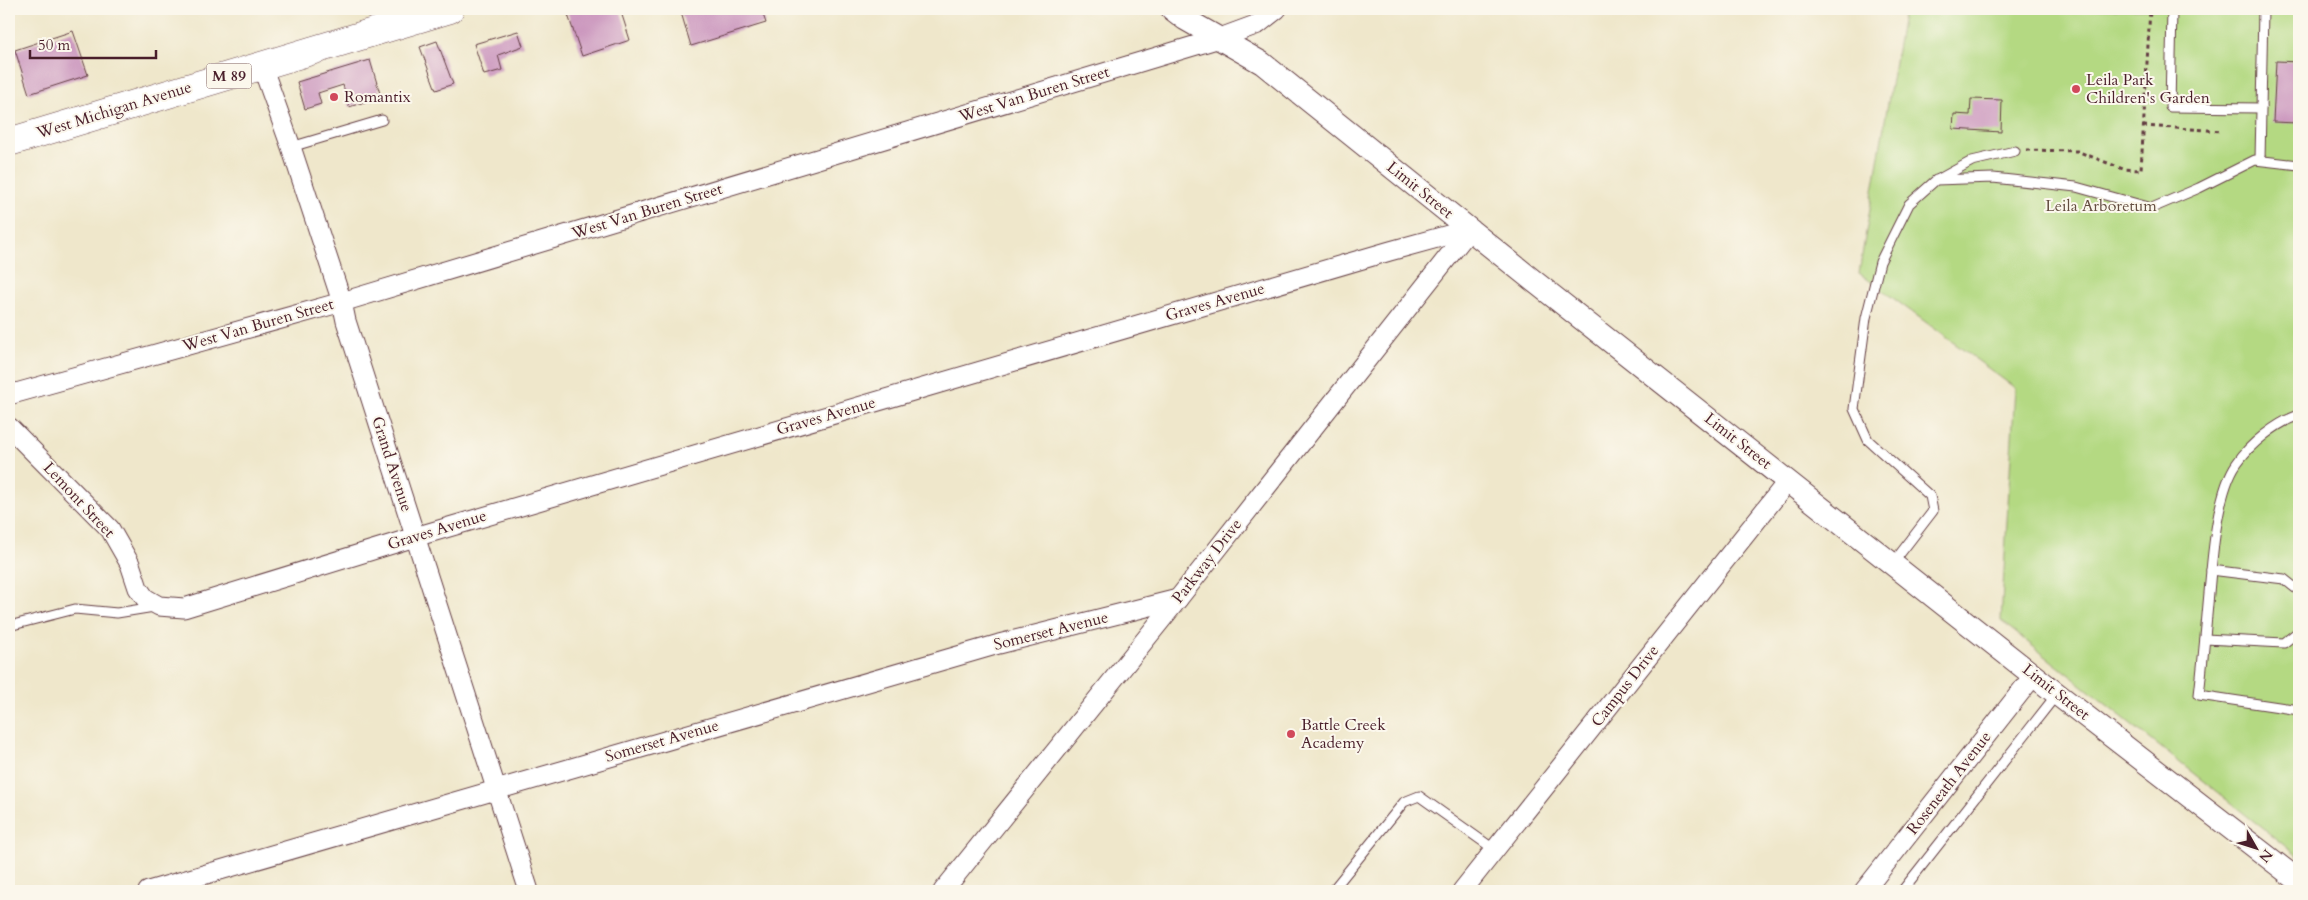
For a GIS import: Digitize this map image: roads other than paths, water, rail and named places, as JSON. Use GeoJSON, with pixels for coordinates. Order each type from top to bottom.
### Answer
{"type":"FeatureCollection","features":[{"type":"Feature","properties":{"kind":"highway","name":"West Michigan Avenue"},"geometry":{"type":"LineString","coordinates":[[9,142],[262,66],[438,10]]}},
{"type":"Feature","properties":{"kind":"street","name":"Limit Street"},"geometry":{"type":"LineString","coordinates":[[1172,9],[1185,19],[1262,63],[2057,694],[2299,881]]}},
{"type":"Feature","properties":{"kind":"street","name":"West Van Buren Street"},"geometry":{"type":"LineString","coordinates":[[9,395],[342,302],[1220,38],[1258,24],[1278,9]]}},
{"type":"Feature","properties":{"kind":"street","name":"Grand Avenue"},"geometry":{"type":"LineString","coordinates":[[262,66],[291,146],[342,302],[346,321],[529,891]]}},
{"type":"Feature","properties":{"kind":"street","name":"Graves Avenue"},"geometry":{"type":"LineString","coordinates":[[159,606],[184,608],[415,537],[1390,250],[1470,229]]}},
{"type":"Feature","properties":{"kind":"street","name":"Parkway Drive"},"geometry":{"type":"LineString","coordinates":[[943,891],[1178,599],[1470,229]]}},
{"type":"Feature","properties":{"kind":"street","name":"Lemont Street"},"geometry":{"type":"LineString","coordinates":[[9,427],[110,528],[130,564],[138,588],[145,598],[159,606]]}},
{"type":"Feature","properties":{"kind":"street","name":"Campus Drive"},"geometry":{"type":"LineString","coordinates":[[1462,891],[1788,481]]}},
{"type":"Feature","properties":{"kind":"street","name":"Somerset Avenue"},"geometry":{"type":"LineString","coordinates":[[148,891],[999,644],[1178,599]]}},
{"type":"Feature","properties":{"kind":"street","name":"Roseneath Avenue"},"geometry":{"type":"LineString","coordinates":[[1864,891],[2034,675]]}},
{"type":"Feature","properties":{"kind":"lane"},"geometry":{"type":"LineString","coordinates":[[2172,9],[2170,107],[2261,108]]}},
{"type":"Feature","properties":{"kind":"lane"},"geometry":{"type":"LineString","coordinates":[[2260,160],[2263,9]]}},
{"type":"Feature","properties":{"kind":"lane"},"geometry":{"type":"LineString","coordinates":[[291,146],[382,120]]}},
{"type":"Feature","properties":{"kind":"lane"},"geometry":{"type":"LineString","coordinates":[[1893,563],[1933,511],[1930,496],[1868,440],[1854,409],[1866,318],[1880,262],[1909,204],[1936,180],[1972,162],[2015,151]]}},
{"type":"Feature","properties":{"kind":"lane"},"geometry":{"type":"LineString","coordinates":[[1936,180],[1993,178],[2076,187],[2152,208],[2199,188],[2255,160],[2299,165]]}},
{"type":"Feature","properties":{"kind":"lane"},"geometry":{"type":"LineString","coordinates":[[2299,416],[2288,419],[2261,438],[2236,464],[2224,492],[2215,536],[2199,695],[2299,710]]}},
{"type":"Feature","properties":{"kind":"lane"},"geometry":{"type":"LineString","coordinates":[[2211,570],[2284,579],[2299,590]]}},
{"type":"Feature","properties":{"kind":"lane"},"geometry":{"type":"LineString","coordinates":[[9,626],[75,609],[117,613],[159,606]]}},
{"type":"Feature","properties":{"kind":"lane"},"geometry":{"type":"LineString","coordinates":[[2205,638],[2284,643],[2299,631]]}},
{"type":"Feature","properties":{"kind":"lane"},"geometry":{"type":"LineString","coordinates":[[1902,891],[2057,694]]}},
{"type":"Feature","properties":{"kind":"lane"},"geometry":{"type":"LineString","coordinates":[[1332,891],[1404,802],[1419,796],[1495,850]]}},
{"type":"Feature","properties":{"kind":"place","name":"Leila Park Children's Garden"},"geometry":{"type":"Point","coordinates":[2076,89]}},
{"type":"Feature","properties":{"kind":"place","name":"Romantix"},"geometry":{"type":"Point","coordinates":[334,97]}},
{"type":"Feature","properties":{"kind":"place","name":"Battle Creek Academy"},"geometry":{"type":"Point","coordinates":[1291,734]}},
{"type":"Feature","properties":{"kind":"park label","name":"Leila Arboretum"},"geometry":{"type":"Point","coordinates":[2101,206]}}]}
